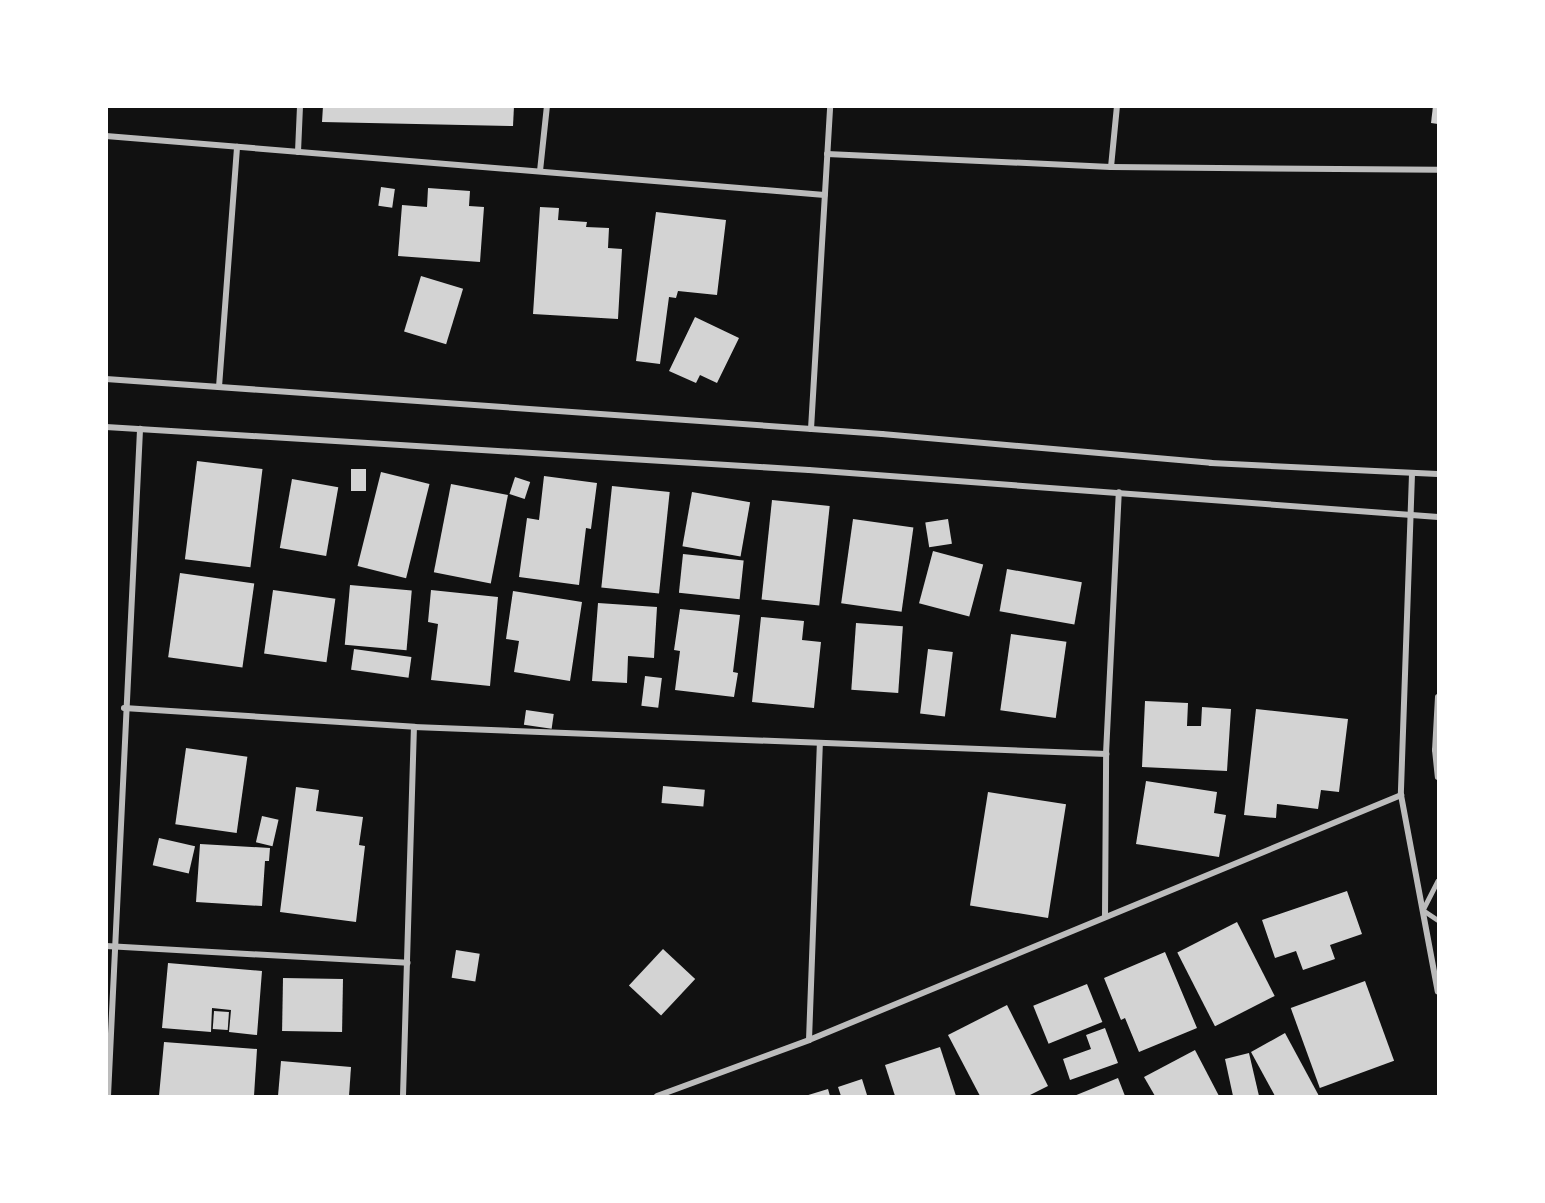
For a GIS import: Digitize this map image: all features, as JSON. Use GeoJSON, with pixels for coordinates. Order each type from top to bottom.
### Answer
{"type":"FeatureCollection","features":[{"type":"Feature","properties":{"kind":"street"},"geometry":{"type":"LineString","coordinates":[[298,152],[300,106]]}},
{"type":"Feature","properties":{"kind":"street"},"geometry":{"type":"LineString","coordinates":[[540,171],[547,106]]}},
{"type":"Feature","properties":{"kind":"street"},"geometry":{"type":"LineString","coordinates":[[811,429],[830,106]]}},
{"type":"Feature","properties":{"kind":"street"},"geometry":{"type":"LineString","coordinates":[[1111,167],[1117,106]]}},
{"type":"Feature","properties":{"kind":"street"},"geometry":{"type":"LineString","coordinates":[[106,136],[825,195]]}},
{"type":"Feature","properties":{"kind":"street"},"geometry":{"type":"LineString","coordinates":[[219,387],[237,147]]}},
{"type":"Feature","properties":{"kind":"street"},"geometry":{"type":"LineString","coordinates":[[827,154],[1111,167],[1438,170]]}},
{"type":"Feature","properties":{"kind":"street"},"geometry":{"type":"LineString","coordinates":[[106,379],[811,429],[1211,463],[1438,474]]}},
{"type":"Feature","properties":{"kind":"street"},"geometry":{"type":"LineString","coordinates":[[106,427],[809,470],[1119,492],[1410,517],[1438,517]]}},
{"type":"Feature","properties":{"kind":"street"},"geometry":{"type":"LineString","coordinates":[[108,1096],[116,946],[124,708],[140,429]]}},
{"type":"Feature","properties":{"kind":"street"},"geometry":{"type":"LineString","coordinates":[[1412,474],[1401,795],[1438,992]]}},
{"type":"Feature","properties":{"kind":"street"},"geometry":{"type":"LineString","coordinates":[[1105,916],[1106,754],[1119,492]]}},
{"type":"Feature","properties":{"kind":"street"},"geometry":{"type":"LineString","coordinates":[[1438,697],[1435,750],[1438,777]]}},
{"type":"Feature","properties":{"kind":"street"},"geometry":{"type":"LineString","coordinates":[[124,708],[414,727],[1106,754]]}},
{"type":"Feature","properties":{"kind":"street"},"geometry":{"type":"LineString","coordinates":[[403,1096],[414,727]]}},
{"type":"Feature","properties":{"kind":"street"},"geometry":{"type":"LineString","coordinates":[[809,1040],[820,743]]}},
{"type":"Feature","properties":{"kind":"street"},"geometry":{"type":"LineString","coordinates":[[657,1096],[809,1040],[1401,795]]}},
{"type":"Feature","properties":{"kind":"street"},"geometry":{"type":"LineString","coordinates":[[106,946],[408,963]]}},
{"type":"Feature","properties":{"kind":"lane"},"geometry":{"type":"LineString","coordinates":[[1438,881],[1423,910],[1438,920]]}},
{"type":"Feature","properties":{"kind":"building"},"geometry":{"type":"Polygon","coordinates":[[[323,106],[514,106],[513,126],[322,122],[323,106]]]}},
{"type":"Feature","properties":{"kind":"building"},"geometry":{"type":"Polygon","coordinates":[[[1433,106],[1438,106],[1438,124],[1431,123],[1433,106]]]}},
{"type":"Feature","properties":{"kind":"building"},"geometry":{"type":"Polygon","coordinates":[[[381,187],[395,189],[392,208],[378,206],[381,187]]]}},
{"type":"Feature","properties":{"kind":"building"},"geometry":{"type":"Polygon","coordinates":[[[428,188],[470,191],[469,206],[484,207],[480,262],[398,256],[402,205],[427,207],[428,188]]]}},
{"type":"Feature","properties":{"kind":"building"},"geometry":{"type":"Polygon","coordinates":[[[540,207],[559,208],[558,220],[587,222],[586,227],[609,228],[608,248],[622,249],[618,319],[533,314],[540,207]]]}},
{"type":"Feature","properties":{"kind":"building"},"geometry":{"type":"Polygon","coordinates":[[[656,212],[726,220],[717,295],[678,291],[676,298],[669,297],[660,364],[636,361],[656,212]]]}},
{"type":"Feature","properties":{"kind":"building"},"geometry":{"type":"Polygon","coordinates":[[[421,276],[463,289],[446,344],[404,331],[421,276]]]}},
{"type":"Feature","properties":{"kind":"building"},"geometry":{"type":"Polygon","coordinates":[[[695,317],[739,338],[717,383],[700,375],[696,383],[669,371],[695,317]]]}},
{"type":"Feature","properties":{"kind":"building"},"geometry":{"type":"Polygon","coordinates":[[[197,461],[263,469],[250,567],[185,559],[197,461]]]}},
{"type":"Feature","properties":{"kind":"building"},"geometry":{"type":"Polygon","coordinates":[[[351,469],[366,469],[366,491],[351,491],[351,469]]]}},
{"type":"Feature","properties":{"kind":"building"},"geometry":{"type":"Polygon","coordinates":[[[381,472],[430,484],[406,578],[358,566],[381,472]]]}},
{"type":"Feature","properties":{"kind":"building"},"geometry":{"type":"Polygon","coordinates":[[[544,476],[597,483],[591,529],[586,528],[579,585],[519,577],[527,518],[539,520],[544,476]]]}},
{"type":"Feature","properties":{"kind":"building"},"geometry":{"type":"Polygon","coordinates":[[[515,477],[530,482],[525,499],[509,494],[515,477]]]}},
{"type":"Feature","properties":{"kind":"building"},"geometry":{"type":"Polygon","coordinates":[[[292,479],[338,487],[326,556],[280,548],[292,479]]]}},
{"type":"Feature","properties":{"kind":"building"},"geometry":{"type":"Polygon","coordinates":[[[451,484],[508,495],[491,583],[434,572],[451,484]]]}},
{"type":"Feature","properties":{"kind":"building"},"geometry":{"type":"Polygon","coordinates":[[[612,486],[670,492],[659,594],[601,587],[612,486]]]}},
{"type":"Feature","properties":{"kind":"building"},"geometry":{"type":"Polygon","coordinates":[[[692,492],[750,502],[741,556],[682,546],[692,492]]]}},
{"type":"Feature","properties":{"kind":"building"},"geometry":{"type":"Polygon","coordinates":[[[772,500],[830,506],[819,606],[762,599],[772,500]]]}},
{"type":"Feature","properties":{"kind":"building"},"geometry":{"type":"Polygon","coordinates":[[[853,519],[913,527],[902,612],[841,603],[853,519]]]}},
{"type":"Feature","properties":{"kind":"building"},"geometry":{"type":"Polygon","coordinates":[[[948,519],[952,544],[929,547],[925,523],[948,519]]]}},
{"type":"Feature","properties":{"kind":"building"},"geometry":{"type":"Polygon","coordinates":[[[933,551],[983,564],[969,617],[919,603],[933,551]]]}},
{"type":"Feature","properties":{"kind":"building"},"geometry":{"type":"Polygon","coordinates":[[[683,554],[744,560],[740,599],[679,593],[683,554]]]}},
{"type":"Feature","properties":{"kind":"building"},"geometry":{"type":"Polygon","coordinates":[[[1007,569],[1082,582],[1074,625],[1000,611],[1007,569]]]}},
{"type":"Feature","properties":{"kind":"building"},"geometry":{"type":"Polygon","coordinates":[[[180,573],[254,583],[242,668],[168,657],[180,573]]]}},
{"type":"Feature","properties":{"kind":"building"},"geometry":{"type":"Polygon","coordinates":[[[350,585],[412,590],[407,650],[345,645],[350,585]]]}},
{"type":"Feature","properties":{"kind":"building"},"geometry":{"type":"Polygon","coordinates":[[[273,590],[335,599],[326,662],[264,653],[273,590]]]}},
{"type":"Feature","properties":{"kind":"building"},"geometry":{"type":"Polygon","coordinates":[[[431,590],[498,597],[490,686],[431,680],[438,624],[428,622],[431,590]]]}},
{"type":"Feature","properties":{"kind":"building"},"geometry":{"type":"Polygon","coordinates":[[[513,591],[582,602],[570,681],[514,672],[519,641],[506,639],[513,591]]]}},
{"type":"Feature","properties":{"kind":"building"},"geometry":{"type":"Polygon","coordinates":[[[598,603],[657,607],[654,658],[628,656],[627,683],[592,681],[598,603]]]}},
{"type":"Feature","properties":{"kind":"building"},"geometry":{"type":"Polygon","coordinates":[[[680,609],[740,615],[733,672],[738,673],[734,697],[675,690],[680,651],[674,650],[680,609]]]}},
{"type":"Feature","properties":{"kind":"building"},"geometry":{"type":"Polygon","coordinates":[[[761,617],[804,621],[802,640],[821,642],[814,708],[752,702],[761,617]]]}},
{"type":"Feature","properties":{"kind":"building"},"geometry":{"type":"Polygon","coordinates":[[[856,623],[903,626],[898,693],[851,690],[856,623]]]}},
{"type":"Feature","properties":{"kind":"building"},"geometry":{"type":"Polygon","coordinates":[[[1011,634],[1066,642],[1056,718],[1000,710],[1011,634]]]}},
{"type":"Feature","properties":{"kind":"building"},"geometry":{"type":"Polygon","coordinates":[[[354,649],[411,657],[409,678],[351,670],[354,649]]]}},
{"type":"Feature","properties":{"kind":"building"},"geometry":{"type":"Polygon","coordinates":[[[928,649],[953,652],[945,717],[920,714],[928,649]]]}},
{"type":"Feature","properties":{"kind":"building"},"geometry":{"type":"Polygon","coordinates":[[[645,676],[662,678],[658,708],[641,706],[645,676]]]}},
{"type":"Feature","properties":{"kind":"building"},"geometry":{"type":"Polygon","coordinates":[[[1145,701],[1188,703],[1187,726],[1201,726],[1202,707],[1231,709],[1227,771],[1142,767],[1145,701]]]}},
{"type":"Feature","properties":{"kind":"building"},"geometry":{"type":"Polygon","coordinates":[[[1256,709],[1348,719],[1339,792],[1321,790],[1318,809],[1277,804],[1276,818],[1244,815],[1256,709]]]}},
{"type":"Feature","properties":{"kind":"building"},"geometry":{"type":"Polygon","coordinates":[[[526,710],[554,714],[552,729],[524,725],[526,710]]]}},
{"type":"Feature","properties":{"kind":"building"},"geometry":{"type":"Polygon","coordinates":[[[186,748],[247,757],[237,833],[175,824],[186,748]]]}},
{"type":"Feature","properties":{"kind":"building"},"geometry":{"type":"Polygon","coordinates":[[[1146,781],[1217,792],[1214,813],[1226,815],[1219,857],[1136,844],[1146,781]]]}},
{"type":"Feature","properties":{"kind":"building"},"geometry":{"type":"Polygon","coordinates":[[[663,786],[705,790],[703,807],[662,803],[663,786]]]}},
{"type":"Feature","properties":{"kind":"building"},"geometry":{"type":"Polygon","coordinates":[[[296,787],[319,790],[316,811],[363,817],[359,845],[365,846],[356,922],[280,912],[296,787]]]}},
{"type":"Feature","properties":{"kind":"building"},"geometry":{"type":"Polygon","coordinates":[[[988,792],[1066,804],[1048,918],[970,906],[988,792]]]}},
{"type":"Feature","properties":{"kind":"building"},"geometry":{"type":"Polygon","coordinates":[[[262,816],[279,820],[272,846],[256,842],[262,816]]]}},
{"type":"Feature","properties":{"kind":"building"},"geometry":{"type":"Polygon","coordinates":[[[159,838],[195,846],[189,874],[153,865],[159,838]]]}},
{"type":"Feature","properties":{"kind":"building"},"geometry":{"type":"Polygon","coordinates":[[[200,844],[270,848],[269,861],[265,861],[262,906],[196,902],[200,844]]]}},
{"type":"Feature","properties":{"kind":"building"},"geometry":{"type":"Polygon","coordinates":[[[1347,891],[1362,934],[1330,945],[1335,959],[1303,970],[1296,951],[1275,958],[1262,920],[1347,891]]]}},
{"type":"Feature","properties":{"kind":"building"},"geometry":{"type":"Polygon","coordinates":[[[1237,922],[1275,996],[1215,1026],[1177,952],[1237,922]]]}},
{"type":"Feature","properties":{"kind":"building"},"geometry":{"type":"Polygon","coordinates":[[[663,949],[695,979],[661,1016],[629,986],[663,949]]]}},
{"type":"Feature","properties":{"kind":"building"},"geometry":{"type":"Polygon","coordinates":[[[456,950],[480,954],[475,981],[452,978],[456,950]]]}},
{"type":"Feature","properties":{"kind":"building"},"geometry":{"type":"Polygon","coordinates":[[[1165,952],[1197,1028],[1139,1052],[1125,1018],[1121,1020],[1104,978],[1165,952]]]}},
{"type":"Feature","properties":{"kind":"building"},"geometry":{"type":"Polygon","coordinates":[[[168,963],[262,971],[257,1035],[229,1032],[231,1010],[212,1008],[211,1032],[162,1028],[168,963]]]}},
{"type":"Feature","properties":{"kind":"building"},"geometry":{"type":"Polygon","coordinates":[[[283,978],[343,979],[342,1032],[282,1031],[283,978]]]}},
{"type":"Feature","properties":{"kind":"building"},"geometry":{"type":"Polygon","coordinates":[[[1365,981],[1394,1061],[1320,1088],[1291,1008],[1365,981]]]}},
{"type":"Feature","properties":{"kind":"building"},"geometry":{"type":"Polygon","coordinates":[[[1087,984],[1102,1022],[1049,1044],[1033,1006],[1087,984]]]}},
{"type":"Feature","properties":{"kind":"building"},"geometry":{"type":"Polygon","coordinates":[[[1007,1005],[1048,1086],[1028,1096],[980,1096],[948,1035],[1007,1005]]]}},
{"type":"Feature","properties":{"kind":"building"},"geometry":{"type":"Polygon","coordinates":[[[214,1011],[229,1012],[228,1030],[213,1029],[214,1011]]]}},
{"type":"Feature","properties":{"kind":"building"},"geometry":{"type":"Polygon","coordinates":[[[1105,1028],[1118,1063],[1070,1080],[1063,1059],[1091,1049],[1086,1035],[1105,1028]]]}},
{"type":"Feature","properties":{"kind":"building"},"geometry":{"type":"Polygon","coordinates":[[[1285,1033],[1319,1096],[1275,1096],[1251,1052],[1285,1033]]]}},
{"type":"Feature","properties":{"kind":"building"},"geometry":{"type":"Polygon","coordinates":[[[164,1042],[257,1049],[254,1096],[159,1096],[164,1042]]]}},
{"type":"Feature","properties":{"kind":"building"},"geometry":{"type":"Polygon","coordinates":[[[940,1047],[956,1096],[895,1096],[885,1065],[940,1047]]]}},
{"type":"Feature","properties":{"kind":"building"},"geometry":{"type":"Polygon","coordinates":[[[1195,1050],[1219,1096],[1155,1096],[1144,1077],[1195,1050]]]}},
{"type":"Feature","properties":{"kind":"building"},"geometry":{"type":"Polygon","coordinates":[[[1249,1053],[1259,1096],[1233,1096],[1225,1059],[1249,1053]]]}},
{"type":"Feature","properties":{"kind":"building"},"geometry":{"type":"Polygon","coordinates":[[[281,1061],[351,1067],[349,1096],[278,1096],[281,1061]]]}},
{"type":"Feature","properties":{"kind":"building"},"geometry":{"type":"Polygon","coordinates":[[[1118,1078],[1125,1096],[1074,1096],[1118,1078]]]}},
{"type":"Feature","properties":{"kind":"building"},"geometry":{"type":"Polygon","coordinates":[[[862,1079],[867,1095],[841,1096],[838,1087],[862,1079]]]}},
{"type":"Feature","properties":{"kind":"building"},"geometry":{"type":"Polygon","coordinates":[[[828,1089],[830,1096],[805,1096],[828,1089]]]}}]}
